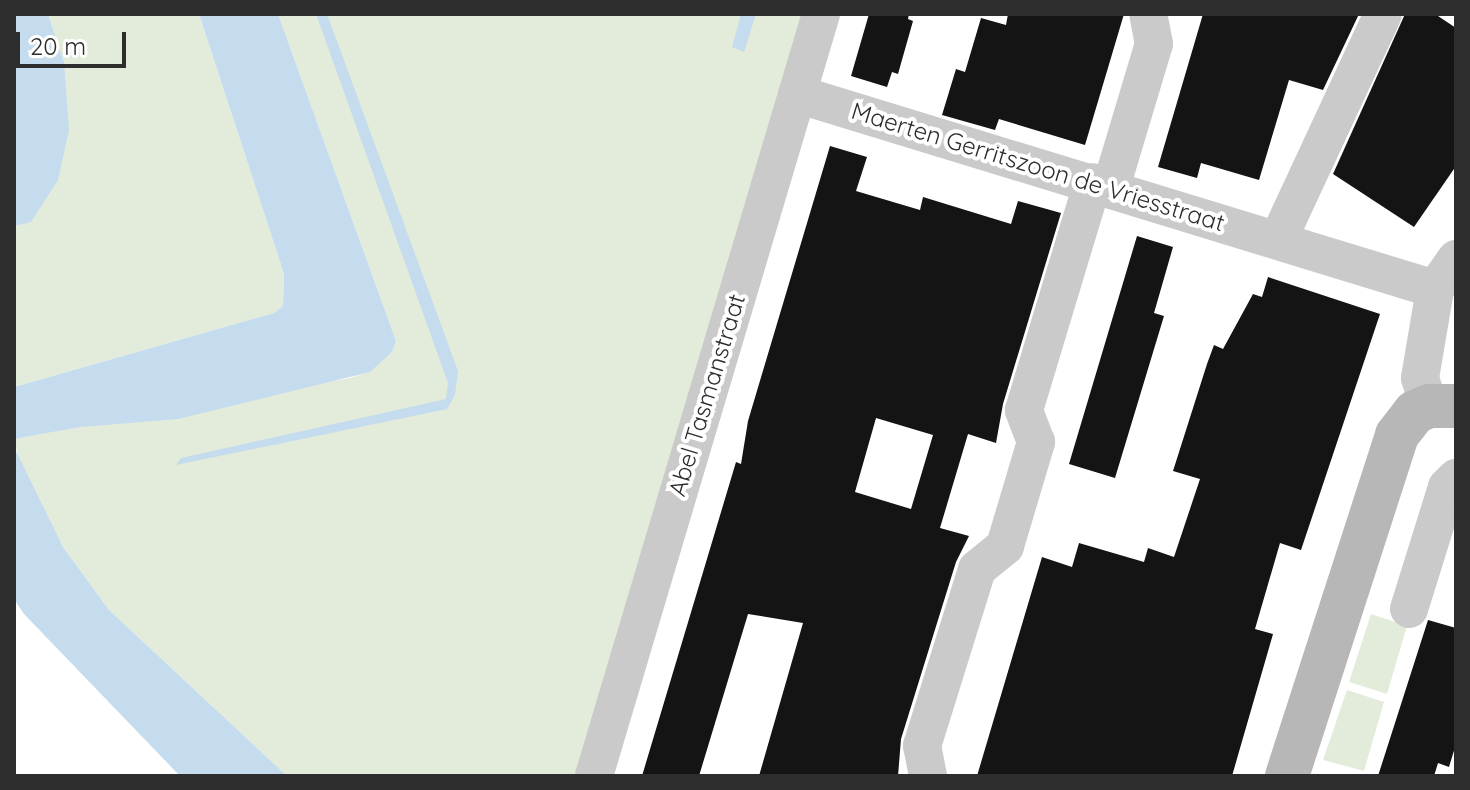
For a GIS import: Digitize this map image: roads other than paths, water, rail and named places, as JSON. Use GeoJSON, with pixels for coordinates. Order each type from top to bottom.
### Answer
{"type":"FeatureCollection","features":[{"type":"Feature","properties":{"kind":"street","name":"Abel Tasmanstraat"},"geometry":{"type":"LineString","coordinates":[[594,776],[821,14]]}},
{"type":"Feature","properties":{"kind":"street"},"geometry":{"type":"LineString","coordinates":[[928,776],[922,746],[977,569],[1005,546],[1036,442],[1024,410],[1154,44],[1148,14]]}},
{"type":"Feature","properties":{"kind":"street"},"geometry":{"type":"LineString","coordinates":[[1278,240],[1383,14]]}},
{"type":"Feature","properties":{"kind":"street","name":"Maerten Gerritszoon de Vriesstraat"},"geometry":{"type":"LineString","coordinates":[[797,94],[1102,184],[1278,240],[1446,274]]}},
{"type":"Feature","properties":{"kind":"street"},"geometry":{"type":"LineString","coordinates":[[1287,776],[1397,435],[1415,412],[1442,406],[1420,378],[1446,274]]}},
{"type":"Feature","properties":{"kind":"street"},"geometry":{"type":"LineString","coordinates":[[1409,609],[1447,487],[1456,478]]}},
{"type":"Feature","properties":{"kind":"water"},"geometry":{"type":"Polygon","coordinates":[[[14,14],[48,14],[64,62],[69,130],[58,180],[31,222],[14,226],[14,14]]]}},
{"type":"Feature","properties":{"kind":"water"},"geometry":{"type":"Polygon","coordinates":[[[199,14],[278,14],[396,341],[392,352],[370,372],[178,419],[81,427],[14,439],[14,387],[274,313],[283,306],[284,274],[199,14]]]}},
{"type":"Feature","properties":{"kind":"water"},"geometry":{"type":"Polygon","coordinates":[[[316,14],[327,14],[458,371],[455,395],[447,409],[176,465],[181,458],[446,399],[448,383],[316,14]]]}},
{"type":"Feature","properties":{"kind":"water"},"geometry":{"type":"Polygon","coordinates":[[[741,14],[756,14],[744,52],[732,47],[741,14]]]}},
{"type":"Feature","properties":{"kind":"water"},"geometry":{"type":"Polygon","coordinates":[[[14,447],[63,547],[109,610],[287,776],[180,776],[24,614],[14,599],[14,447]]]}}]}
